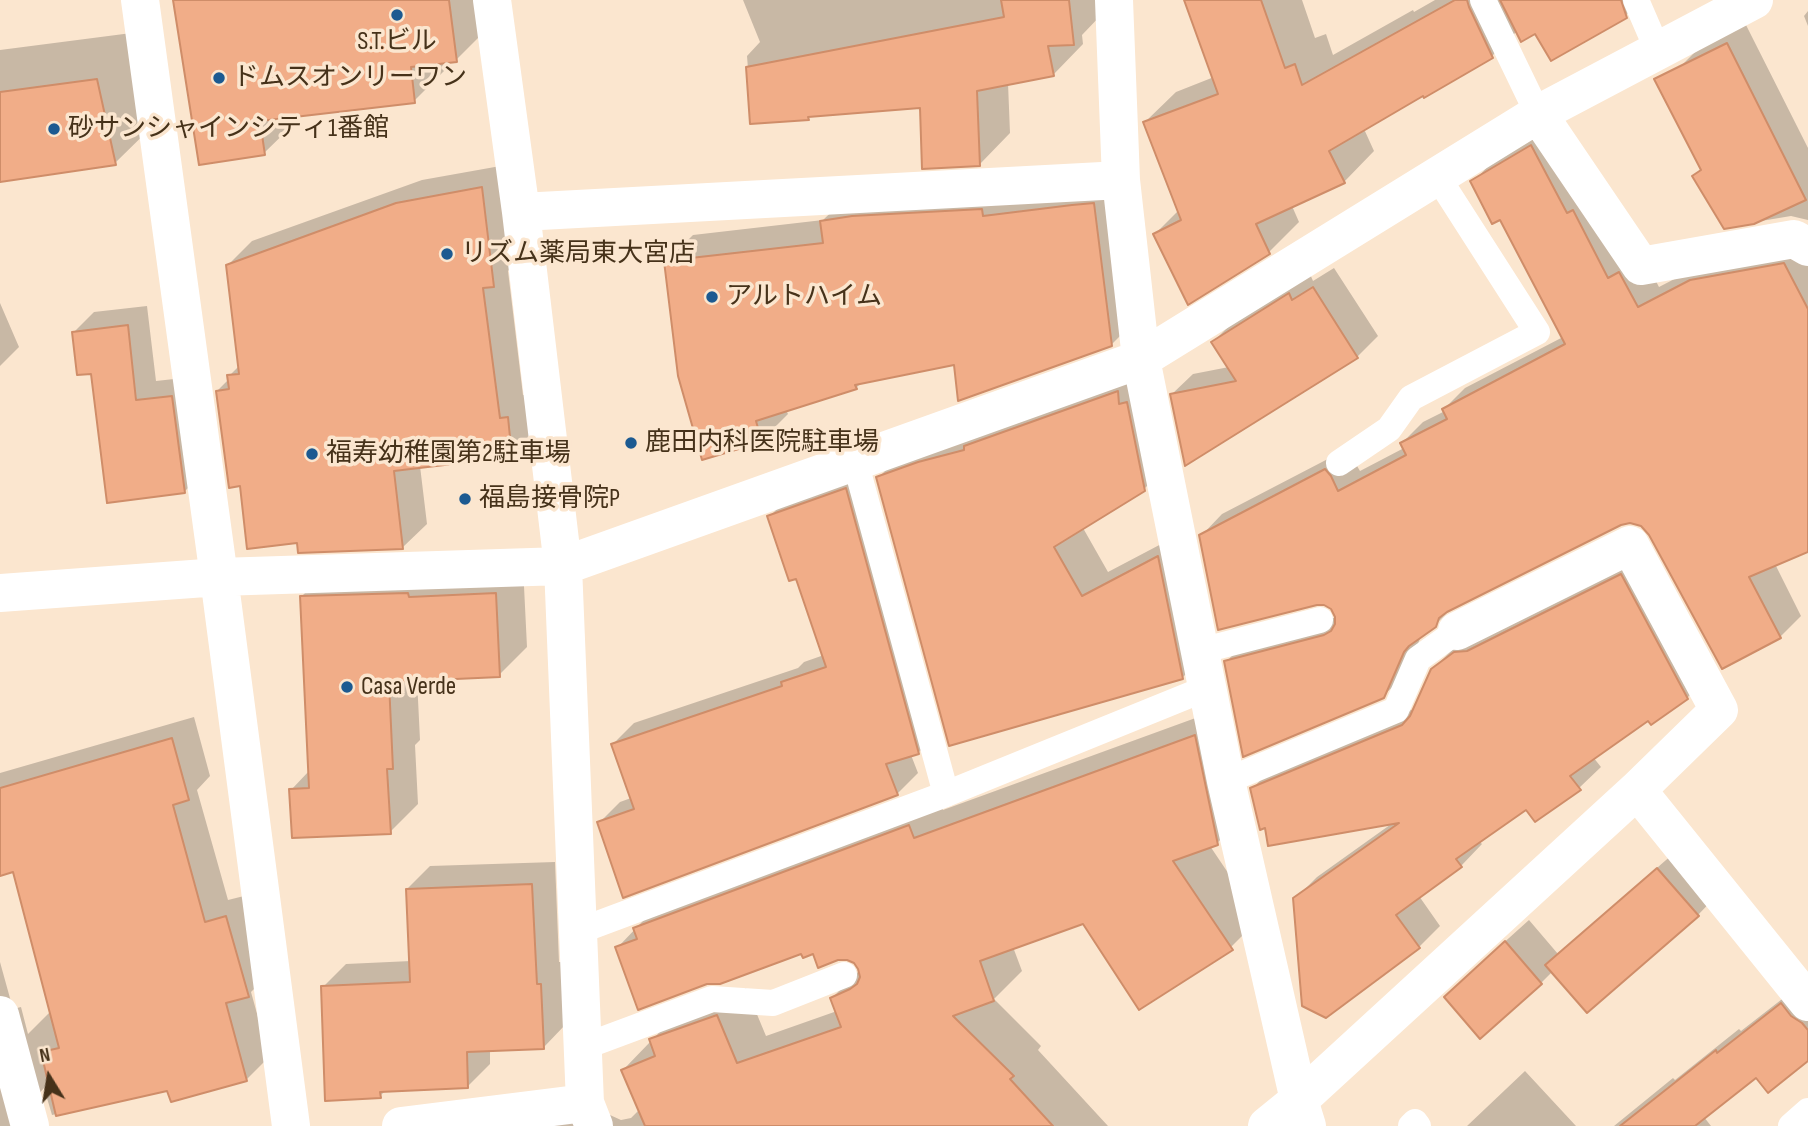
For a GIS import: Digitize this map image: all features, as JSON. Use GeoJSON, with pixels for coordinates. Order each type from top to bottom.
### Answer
{"type":"FeatureCollection","features":[{"type":"Feature","properties":{"kind":"street"},"geometry":{"type":"LineString","coordinates":[[140,0],[291,1126]]}},
{"type":"Feature","properties":{"kind":"street"},"geometry":{"type":"LineString","coordinates":[[401,1126],[590,1114],[583,1047],[563,566],[521,212],[492,0]]}},
{"type":"Feature","properties":{"kind":"street"},"geometry":{"type":"LineString","coordinates":[[1114,0],[1121,180],[1141,359],[1226,780],[1303,1113]]}},
{"type":"Feature","properties":{"kind":"street"},"geometry":{"type":"LineString","coordinates":[[0,593],[219,577],[563,566],[1141,359],[1538,114],[1755,0]]}},
{"type":"Feature","properties":{"kind":"street"},"geometry":{"type":"LineString","coordinates":[[1538,114],[1641,266],[1794,239],[1808,247]]}},
{"type":"Feature","properties":{"kind":"street"},"geometry":{"type":"LineString","coordinates":[[521,212],[1121,180]]}},
{"type":"Feature","properties":{"kind":"street"},"geometry":{"type":"LineString","coordinates":[[1267,1126],[1303,1113],[1719,710],[1630,545],[1457,631]]}},
{"type":"Feature","properties":{"kind":"street"},"geometry":{"type":"LineString","coordinates":[[1637,790],[1808,1002]]}},
{"type":"Feature","properties":{"kind":"street"},"geometry":{"type":"LineString","coordinates":[[0,1015],[30,1126]]}},
{"type":"Feature","properties":{"kind":"lane"},"geometry":{"type":"LineString","coordinates":[[1483,0],[1538,114]]}},
{"type":"Feature","properties":{"kind":"lane"},"geometry":{"type":"LineString","coordinates":[[1636,0],[1658,51]]}},
{"type":"Feature","properties":{"kind":"lane"},"geometry":{"type":"LineString","coordinates":[[1339,463],[1389,429],[1411,398],[1537,332],[1437,176]]}},
{"type":"Feature","properties":{"kind":"lane"},"geometry":{"type":"LineString","coordinates":[[855,461],[946,794]]}},
{"type":"Feature","properties":{"kind":"lane"},"geometry":{"type":"LineString","coordinates":[[1200,651],[1320,620]]}},
{"type":"Feature","properties":{"kind":"lane"},"geometry":{"type":"LineString","coordinates":[[1226,780],[1396,710],[1418,659],[1457,631]]}},
{"type":"Feature","properties":{"kind":"lane"},"geometry":{"type":"LineString","coordinates":[[579,931],[946,794],[1207,688]]}},
{"type":"Feature","properties":{"kind":"lane"},"geometry":{"type":"LineString","coordinates":[[583,1047],[712,999],[773,1003],[844,975]]}},
{"type":"Feature","properties":{"kind":"lane"},"geometry":{"type":"LineString","coordinates":[[1790,1126],[1808,1111]]}},
{"type":"Feature","properties":{"kind":"lane"},"geometry":{"type":"LineString","coordinates":[[1411,1126],[1415,1122],[1418,1126]]}},
{"type":"Feature","properties":{"kind":"building"},"geometry":{"type":"Polygon","coordinates":[[[173,0],[449,0],[457,62],[411,67],[415,103],[260,121],[265,155],[199,165],[173,0]]]}},
{"type":"Feature","properties":{"kind":"building"},"geometry":{"type":"Polygon","coordinates":[[[1001,0],[1069,0],[1074,45],[1048,46],[1054,76],[977,91],[980,166],[922,169],[920,108],[750,124],[746,67],[1004,17],[1001,0]]]}},
{"type":"Feature","properties":{"kind":"building"},"geometry":{"type":"Polygon","coordinates":[[[1184,0],[1261,0],[1285,68],[1295,64],[1302,85],[1455,0],[1467,0],[1493,58],[1329,151],[1345,183],[1256,224],[1270,254],[1188,305],[1153,234],[1181,220],[1143,122],[1218,94],[1184,0]]]}},
{"type":"Feature","properties":{"kind":"building"},"geometry":{"type":"Polygon","coordinates":[[[1500,0],[1621,0],[1627,18],[1551,61],[1535,34],[1521,42],[1500,0]]]}},
{"type":"Feature","properties":{"kind":"building"},"geometry":{"type":"Polygon","coordinates":[[[1727,43],[1806,200],[1754,224],[1724,229],[1692,176],[1701,170],[1654,79],[1727,43]]]}},
{"type":"Feature","properties":{"kind":"building","name":"砂サンシャインシティ1番館"},"geometry":{"type":"Polygon","coordinates":[[[97,79],[116,165],[0,182],[0,92],[97,79]]]}},
{"type":"Feature","properties":{"kind":"building"},"geometry":{"type":"Polygon","coordinates":[[[1531,145],[1567,213],[1573,210],[1608,278],[1619,272],[1638,307],[1690,280],[1784,263],[1808,309],[1808,552],[1749,577],[1781,638],[1722,669],[1649,535],[1641,526],[1630,523],[1621,525],[1447,612],[1439,618],[1436,627],[1404,652],[1384,698],[1243,757],[1224,661],[1324,635],[1331,631],[1335,617],[1331,609],[1317,605],[1218,630],[1199,535],[1325,469],[1338,491],[1406,455],[1400,443],[1447,419],[1442,409],[1565,344],[1500,220],[1492,224],[1470,181],[1531,145]]]}},
{"type":"Feature","properties":{"kind":"building"},"geometry":{"type":"Polygon","coordinates":[[[482,187],[494,287],[483,288],[500,418],[508,417],[512,457],[394,471],[403,549],[298,553],[297,543],[247,549],[240,486],[229,488],[216,391],[229,389],[227,375],[239,374],[226,265],[396,203],[482,187]]]}},
{"type":"Feature","properties":{"kind":"building"},"geometry":{"type":"Polygon","coordinates":[[[1094,203],[1112,346],[958,401],[954,365],[855,385],[857,389],[756,421],[762,442],[702,460],[678,376],[664,261],[823,243],[820,221],[852,216],[982,209],[983,216],[1094,203]]]}},
{"type":"Feature","properties":{"kind":"building"},"geometry":{"type":"Polygon","coordinates":[[[1313,287],[1358,358],[1185,466],[1170,394],[1236,381],[1211,342],[1289,293],[1292,300],[1313,287]]]}},
{"type":"Feature","properties":{"kind":"building"},"geometry":{"type":"Polygon","coordinates":[[[128,325],[136,400],[172,396],[185,493],[107,503],[91,374],[77,375],[72,332],[128,325]]]}},
{"type":"Feature","properties":{"kind":"building"},"geometry":{"type":"Polygon","coordinates":[[[1118,391],[1119,404],[1127,402],[1145,491],[1054,547],[1082,596],[1158,556],[1183,679],[949,746],[876,477],[964,450],[964,446],[1118,391]]]}},
{"type":"Feature","properties":{"kind":"building"},"geometry":{"type":"Polygon","coordinates":[[[846,488],[919,754],[886,764],[898,795],[623,898],[597,822],[634,809],[611,744],[782,686],[781,682],[826,667],[796,579],[789,581],[767,516],[846,488]]]}},
{"type":"Feature","properties":{"kind":"building"},"geometry":{"type":"Polygon","coordinates":[[[1621,574],[1688,699],[1651,725],[1648,721],[1570,776],[1581,790],[1535,822],[1526,810],[1456,859],[1462,867],[1396,915],[1420,948],[1326,1018],[1302,1006],[1293,898],[1399,823],[1268,846],[1265,828],[1260,830],[1250,788],[1402,725],[1410,716],[1431,669],[1454,652],[1467,651],[1621,574]]]}},
{"type":"Feature","properties":{"kind":"building"},"geometry":{"type":"Polygon","coordinates":[[[408,593],[409,597],[496,593],[500,677],[389,682],[393,769],[387,769],[391,834],[292,838],[289,789],[309,788],[300,596],[408,593]]]}},
{"type":"Feature","properties":{"kind":"building"},"geometry":{"type":"Polygon","coordinates":[[[1195,735],[1218,845],[1173,861],[1233,950],[1139,1010],[1083,924],[980,961],[994,1001],[953,1016],[1014,1076],[1010,1079],[1053,1126],[645,1126],[621,1070],[655,1056],[649,1039],[717,1015],[737,1063],[841,1027],[830,998],[850,989],[857,984],[860,977],[854,963],[847,960],[838,960],[818,968],[813,954],[803,958],[801,954],[720,984],[707,984],[638,1010],[615,947],[637,939],[633,928],[909,825],[914,838],[1195,735]]]}},
{"type":"Feature","properties":{"kind":"building"},"geometry":{"type":"Polygon","coordinates":[[[172,738],[189,800],[173,805],[205,922],[226,916],[249,997],[226,1003],[247,1081],[171,1102],[167,1091],[56,1116],[41,1052],[59,1048],[13,872],[0,876],[0,788],[172,738]]]}},
{"type":"Feature","properties":{"kind":"building"},"geometry":{"type":"Polygon","coordinates":[[[1657,868],[1699,916],[1587,1013],[1545,965],[1657,868]]]}},
{"type":"Feature","properties":{"kind":"building"},"geometry":{"type":"Polygon","coordinates":[[[532,884],[537,984],[541,984],[544,1049],[467,1052],[468,1088],[380,1092],[381,1098],[325,1101],[321,986],[410,982],[406,889],[532,884]]]}},
{"type":"Feature","properties":{"kind":"building"},"geometry":{"type":"Polygon","coordinates":[[[1505,941],[1542,984],[1480,1039],[1444,997],[1505,941]]]}},
{"type":"Feature","properties":{"kind":"building"},"geometry":{"type":"Polygon","coordinates":[[[1781,1003],[1791,1016],[1808,1030],[1808,1061],[1768,1093],[1756,1078],[1695,1126],[1620,1126],[1716,1050],[1717,1053],[1781,1003]]]}},
{"type":"Feature","properties":{"kind":"place","name":"S.T.ビル"},"geometry":{"type":"Point","coordinates":[397,15]}},
{"type":"Feature","properties":{"kind":"place","name":"ドムスオンリーワン"},"geometry":{"type":"Point","coordinates":[219,78]}},
{"type":"Feature","properties":{"kind":"place","name":"砂サンシャインシティ1番館"},"geometry":{"type":"Point","coordinates":[54,129]}},
{"type":"Feature","properties":{"kind":"place","name":"リズム薬局東大宮店"},"geometry":{"type":"Point","coordinates":[447,254]}},
{"type":"Feature","properties":{"kind":"place","name":"アルトハイム"},"geometry":{"type":"Point","coordinates":[712,297]}},
{"type":"Feature","properties":{"kind":"place","name":"鹿田内科医院駐車場"},"geometry":{"type":"Point","coordinates":[631,443]}},
{"type":"Feature","properties":{"kind":"place","name":"福寿幼稚園第2駐車場"},"geometry":{"type":"Point","coordinates":[312,454]}},
{"type":"Feature","properties":{"kind":"place","name":"福島接骨院P"},"geometry":{"type":"Point","coordinates":[465,499]}},
{"type":"Feature","properties":{"kind":"place","name":"Casa Verde"},"geometry":{"type":"Point","coordinates":[347,687]}}]}
